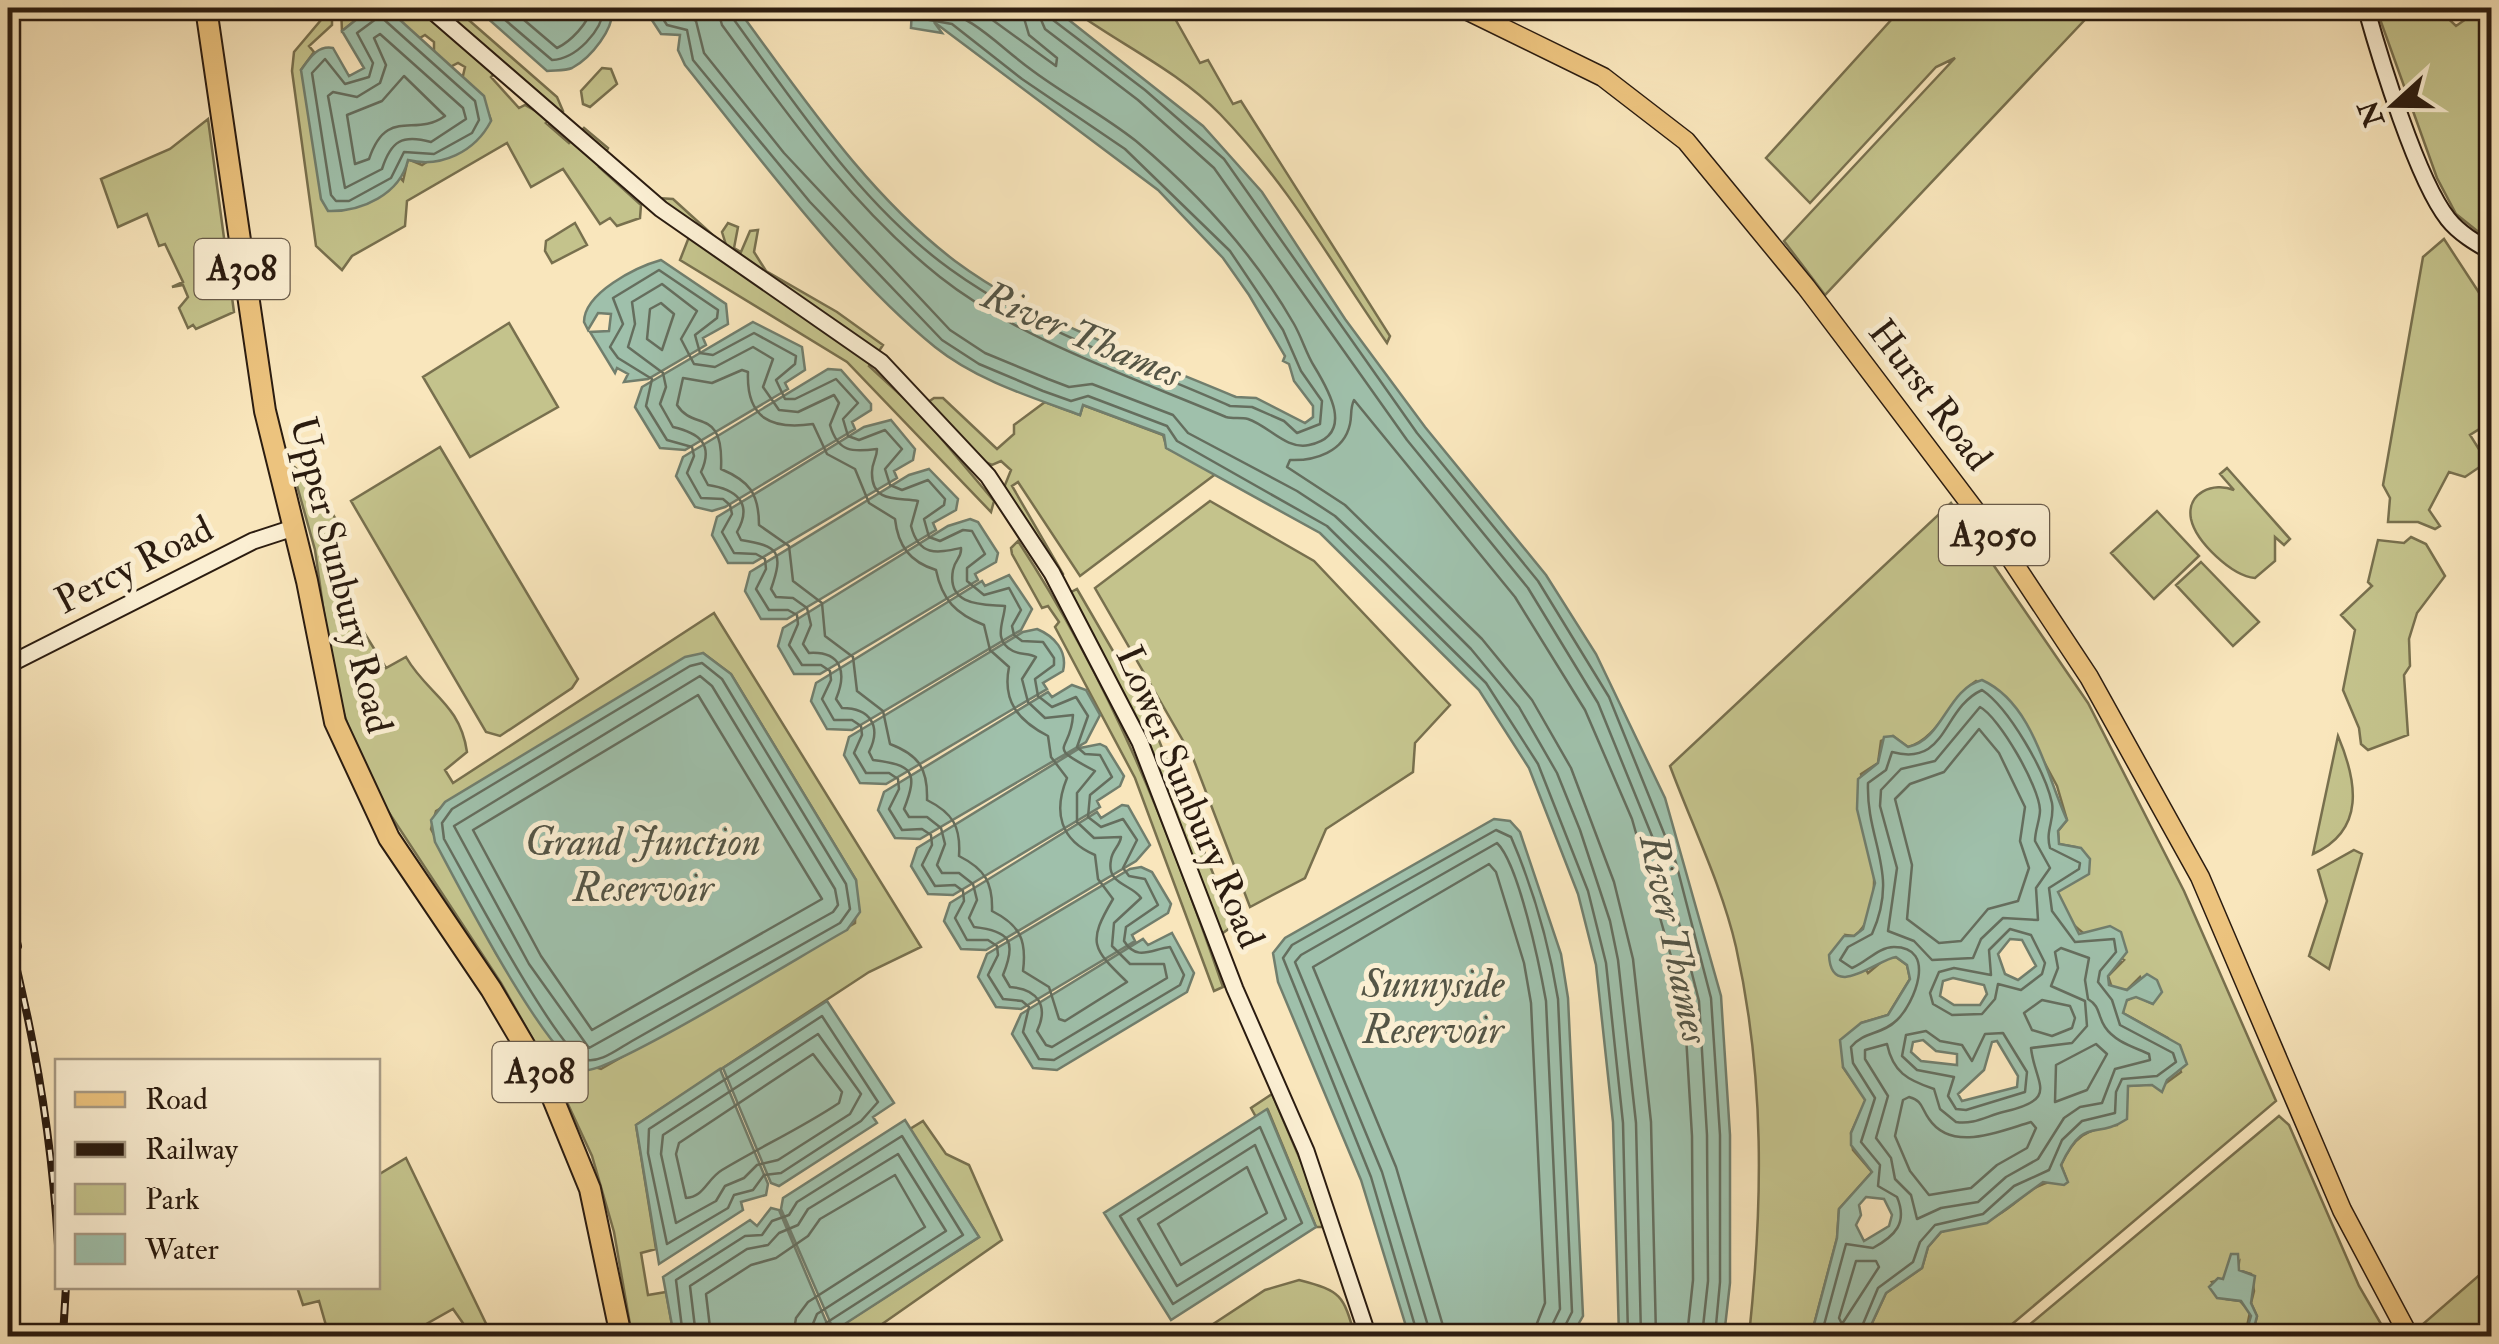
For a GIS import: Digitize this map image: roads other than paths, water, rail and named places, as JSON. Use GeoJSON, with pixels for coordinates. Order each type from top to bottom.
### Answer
{"type":"FeatureCollection","features":[{"type":"Feature","properties":{"kind":"highway","name":"Upper Sunbury Road"},"geometry":{"type":"LineString","coordinates":[[206,8],[249,318],[334,722],[397,852],[491,989],[546,1084],[590,1188],[620,1336]]}},
{"type":"Feature","properties":{"kind":"main road","name":"Hurst Road"},"geometry":{"type":"LineString","coordinates":[[1462,8],[1603,77],[1686,141],[1806,286],[2005,550],[2089,678],[2200,878],[2342,1210],[2409,1336]]}},
{"type":"Feature","properties":{"kind":"street","name":"Lower Sunbury Road"},"geometry":{"type":"LineString","coordinates":[[430,8],[661,209],[881,362],[988,476],[1052,573],[1140,742],[1234,988],[1278,1080],[1353,1280],[1368,1336]]}},
{"type":"Feature","properties":{"kind":"street"},"geometry":{"type":"LineString","coordinates":[[2366,8],[2384,66],[2438,204],[2452,224],[2492,252]]}},
{"type":"Feature","properties":{"kind":"street","name":"Percy Road"},"geometry":{"type":"LineString","coordinates":[[8,665],[253,541],[293,528]]}},
{"type":"Feature","properties":{"kind":"water"},"geometry":{"type":"Polygon","coordinates":[[[476,8],[612,8],[612,16],[606,33],[587,57],[572,68],[547,71],[476,8]]]}},
{"type":"Feature","properties":{"kind":"water","name":"River Thames"},"geometry":{"type":"Polygon","coordinates":[[[644,8],[737,8],[864,175],[923,234],[987,283],[1091,337],[1236,397],[1256,398],[1305,423],[1313,417],[1313,406],[1294,381],[1289,364],[1283,361],[1285,356],[1223,258],[1158,190],[934,22],[942,33],[911,28],[912,8],[1055,9],[1203,126],[1262,192],[1345,319],[1425,427],[1546,575],[1596,654],[1665,798],[1721,996],[1730,1135],[1730,1283],[1724,1336],[1619,1336],[1613,1122],[1596,965],[1578,894],[1529,768],[1479,690],[1320,533],[1166,448],[1164,435],[1083,405],[1080,415],[1023,394],[968,369],[935,347],[868,285],[804,213],[685,65],[678,50],[680,35],[661,34],[644,8]]]}},
{"type":"Feature","properties":{"kind":"water"},"geometry":{"type":"Polygon","coordinates":[[[389,10],[484,96],[491,121],[476,141],[456,155],[433,162],[408,160],[397,182],[378,199],[354,208],[328,211],[321,199],[301,70],[314,54],[327,48],[333,48],[349,76],[364,68],[342,31],[367,11],[389,10]]]}},
{"type":"Feature","properties":{"kind":"water"},"geometry":{"type":"Polygon","coordinates":[[[661,260],[726,304],[728,324],[703,338],[706,345],[648,379],[624,382],[628,374],[617,368],[615,373],[590,332],[609,331],[611,314],[598,313],[588,330],[584,322],[586,311],[613,283],[661,260]]]}},
{"type":"Feature","properties":{"kind":"water"},"geometry":{"type":"Polygon","coordinates":[[[753,322],[802,347],[805,370],[785,383],[788,389],[685,450],[660,448],[635,407],[642,387],[753,322]]]}},
{"type":"Feature","properties":{"kind":"water"},"geometry":{"type":"Polygon","coordinates":[[[828,369],[841,370],[871,404],[871,410],[852,422],[855,429],[725,507],[712,511],[695,507],[676,476],[683,457],[828,369]]]}},
{"type":"Feature","properties":{"kind":"water"},"geometry":{"type":"Polygon","coordinates":[[[891,420],[915,449],[913,460],[894,471],[897,478],[753,563],[728,563],[712,535],[717,517],[864,427],[891,420]]]}},
{"type":"Feature","properties":{"kind":"water"},"geometry":{"type":"Polygon","coordinates":[[[929,469],[958,499],[956,510],[933,523],[936,530],[787,619],[761,619],[745,591],[750,572],[909,475],[929,469]]]}},
{"type":"Feature","properties":{"kind":"water"},"geometry":{"type":"Polygon","coordinates":[[[970,519],[978,522],[998,553],[996,562],[975,574],[978,580],[820,674],[794,674],[778,646],[783,628],[948,526],[970,519]]]}},
{"type":"Feature","properties":{"kind":"water"},"geometry":{"type":"Polygon","coordinates":[[[1009,575],[1032,609],[1021,630],[852,730],[827,729],[811,701],[816,683],[982,581],[985,586],[1009,575]]]}},
{"type":"Feature","properties":{"kind":"water"},"geometry":{"type":"Polygon","coordinates":[[[1037,629],[1054,640],[1063,657],[1063,671],[1043,683],[1047,689],[886,784],[860,783],[844,755],[849,737],[1023,632],[1037,629]]]}},
{"type":"Feature","properties":{"kind":"water","name":"Grand Junction Reservoir"},"geometry":{"type":"Polygon","coordinates":[[[703,653],[731,674],[856,880],[860,912],[847,930],[711,1009],[630,1053],[585,1070],[569,1060],[549,1037],[504,968],[435,842],[431,820],[445,802],[685,657],[703,653]]]}},
{"type":"Feature","properties":{"kind":"water"},"geometry":{"type":"Polygon","coordinates":[[[1982,680],[1999,691],[2026,722],[2067,820],[2058,831],[2059,844],[2081,848],[2090,859],[2089,874],[2058,892],[2079,934],[2110,926],[2121,932],[2127,952],[2108,976],[2109,985],[2127,990],[2147,974],[2157,980],[2162,992],[2153,1004],[2136,997],[2127,1000],[2123,1013],[2180,1045],[2187,1064],[2167,1080],[2162,1092],[2152,1085],[2128,1086],[2127,1119],[2077,1139],[2061,1165],[2068,1182],[2064,1185],[2043,1182],[1987,1223],[1941,1232],[1928,1247],[1922,1268],[1886,1293],[1866,1336],[1811,1336],[1837,1238],[1839,1209],[1872,1172],[1851,1145],[1851,1133],[1865,1100],[1843,1067],[1840,1040],[1861,1023],[1888,1015],[1910,979],[1907,965],[1896,957],[1846,977],[1832,969],[1829,955],[1844,936],[1854,936],[1863,929],[1875,883],[1857,809],[1858,779],[1878,763],[1884,737],[1893,736],[1908,747],[1920,742],[1970,685],[1982,680]],[[2010,939],[1998,954],[2005,974],[2018,980],[2036,966],[2022,940],[2010,939]],[[1953,978],[1943,981],[1940,996],[1954,1005],[1980,1005],[1987,994],[1984,985],[1953,978]],[[1923,1040],[1913,1042],[1911,1052],[1921,1061],[1957,1065],[1957,1054],[1936,1051],[1923,1040]],[[1997,1041],[1992,1042],[1984,1070],[1958,1094],[1962,1101],[2017,1087],[2018,1076],[1997,1041]],[[1866,1197],[1859,1205],[1861,1215],[1856,1225],[1864,1241],[1889,1226],[1892,1215],[1884,1199],[1866,1197]]]}},
{"type":"Feature","properties":{"kind":"water"},"geometry":{"type":"Polygon","coordinates":[[[1072,685],[1086,690],[1100,715],[1086,742],[920,839],[895,838],[878,810],[884,792],[1048,692],[1052,697],[1072,685]]]}},
{"type":"Feature","properties":{"kind":"water"},"geometry":{"type":"Polygon","coordinates":[[[1100,744],[1124,776],[1120,786],[1097,801],[1100,807],[953,895],[928,894],[911,866],[917,848],[1080,748],[1100,744]]]}},
{"type":"Feature","properties":{"kind":"water"},"geometry":{"type":"Polygon","coordinates":[[[1122,805],[1128,806],[1150,845],[1136,861],[986,950],[961,949],[944,921],[950,903],[1097,812],[1101,818],[1122,805]]]}},
{"type":"Feature","properties":{"kind":"water","name":"Sunnyside Reservoir"},"geometry":{"type":"Polygon","coordinates":[[[1494,819],[1510,821],[1520,832],[1561,954],[1568,998],[1583,1316],[1575,1330],[1561,1336],[1409,1336],[1361,1180],[1278,982],[1273,953],[1285,938],[1494,819]]]}},
{"type":"Feature","properties":{"kind":"water"},"geometry":{"type":"Polygon","coordinates":[[[1141,867],[1152,872],[1171,904],[1168,913],[1132,935],[1135,941],[1021,1009],[996,1007],[978,977],[987,954],[1130,869],[1141,867]]]}},
{"type":"Feature","properties":{"kind":"water"},"geometry":{"type":"Polygon","coordinates":[[[1172,933],[1194,973],[1187,992],[1057,1070],[1033,1068],[1012,1034],[1021,1014],[1143,939],[1148,945],[1172,933]]]}},
{"type":"Feature","properties":{"kind":"water"},"geometry":{"type":"Polygon","coordinates":[[[827,1001],[894,1103],[873,1117],[877,1123],[779,1186],[771,1183],[723,1068],[827,1001]]]}},
{"type":"Feature","properties":{"kind":"water"},"geometry":{"type":"Polygon","coordinates":[[[720,1069],[768,1184],[766,1195],[741,1202],[743,1210],[659,1264],[636,1125],[720,1069]]]}},
{"type":"Feature","properties":{"kind":"water"},"geometry":{"type":"Polygon","coordinates":[[[1267,1109],[1316,1227],[1171,1320],[1104,1213],[1267,1109]]]}},
{"type":"Feature","properties":{"kind":"water"},"geometry":{"type":"Polygon","coordinates":[[[905,1120],[979,1237],[834,1331],[781,1209],[783,1198],[905,1120]]]}},
{"type":"Feature","properties":{"kind":"water"},"geometry":{"type":"Polygon","coordinates":[[[771,1208],[779,1210],[831,1333],[674,1336],[663,1277],[750,1220],[757,1226],[771,1208]]]}},
{"type":"Feature","properties":{"kind":"water"},"geometry":{"type":"Polygon","coordinates":[[[2231,1254],[2238,1254],[2239,1270],[2255,1276],[2251,1303],[2257,1316],[2252,1336],[2245,1336],[2251,1316],[2241,1301],[2217,1298],[2209,1287],[2218,1278],[2223,1279],[2231,1254]]]}},
{"type":"Feature","properties":{"kind":"railway"},"geometry":{"type":"LineString","coordinates":[[8,907],[18,946]]}},
{"type":"Feature","properties":{"kind":"railway"},"geometry":{"type":"LineString","coordinates":[[8,934],[41,1088],[55,1211]]}},
{"type":"Feature","properties":{"kind":"railway"},"geometry":{"type":"LineString","coordinates":[[63,1336],[66,1289]]}}]}
